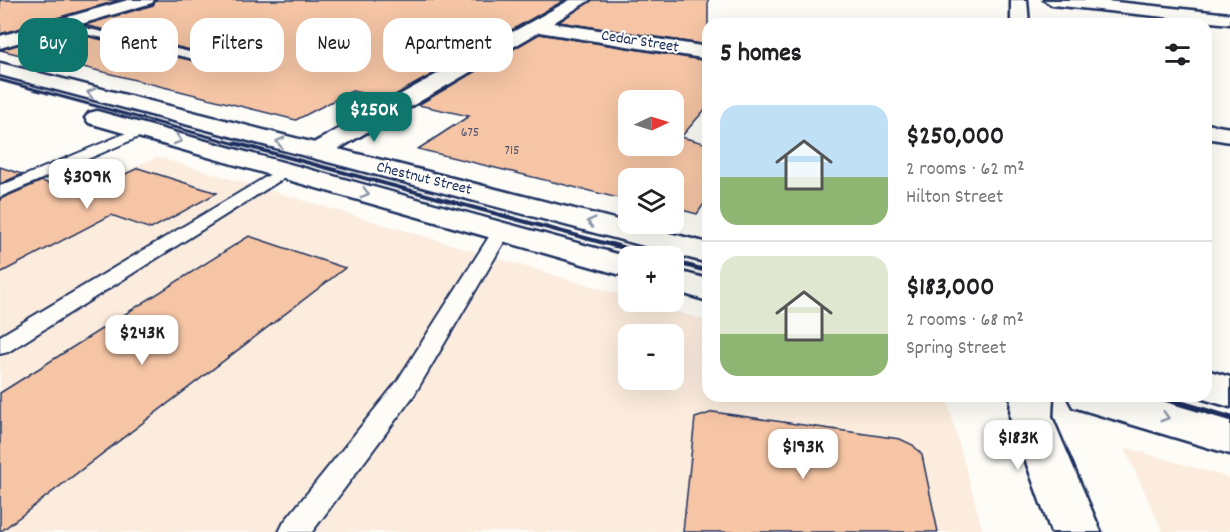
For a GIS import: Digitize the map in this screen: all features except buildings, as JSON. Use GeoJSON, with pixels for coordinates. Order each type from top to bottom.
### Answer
{"type":"FeatureCollection","features":[{"type":"Feature","properties":{"kind":"street"},"geometry":{"type":"LineString","coordinates":[[83,18],[146,0]]}},
{"type":"Feature","properties":{"kind":"street"},"geometry":{"type":"LineString","coordinates":[[317,152],[582,0]]}},
{"type":"Feature","properties":{"kind":"street"},"geometry":{"type":"LineString","coordinates":[[1019,0],[1020,18]]}},
{"type":"Feature","properties":{"kind":"street"},"geometry":{"type":"LineString","coordinates":[[1052,0],[1230,19]]}},
{"type":"Feature","properties":{"kind":"street","name":"Cedar Street"},"geometry":{"type":"LineString","coordinates":[[536,26],[702,52]]}},
{"type":"Feature","properties":{"kind":"street"},"geometry":{"type":"LineString","coordinates":[[0,42],[18,37]]}},
{"type":"Feature","properties":{"kind":"street","name":"Chestnut Street"},"geometry":{"type":"LineString","coordinates":[[0,69],[702,251]]}},
{"type":"Feature","properties":{"kind":"street","name":"Chestnut Street"},"geometry":{"type":"LineString","coordinates":[[0,90],[618,264]]}},
{"type":"Feature","properties":{"kind":"street"},"geometry":{"type":"LineString","coordinates":[[1212,132],[1230,135]]}},
{"type":"Feature","properties":{"kind":"street"},"geometry":{"type":"LineString","coordinates":[[684,283],[702,288]]}},
{"type":"Feature","properties":{"kind":"street"},"geometry":{"type":"LineString","coordinates":[[1212,387],[1230,392]]}},
{"type":"Feature","properties":{"kind":"street"},"geometry":{"type":"LineString","coordinates":[[1032,402],[1031,417],[1076,532]]}},
{"type":"Feature","properties":{"kind":"street"},"geometry":{"type":"LineString","coordinates":[[1109,402],[1230,436]]}},
{"type":"Feature","properties":{"kind":"lane"},"geometry":{"type":"LineString","coordinates":[[88,32],[190,55]]}},
{"type":"Feature","properties":{"kind":"lane"},"geometry":{"type":"LineString","coordinates":[[0,192],[143,130]]}},
{"type":"Feature","properties":{"kind":"lane"},"geometry":{"type":"LineString","coordinates":[[0,346],[286,171]]}},
{"type":"Feature","properties":{"kind":"lane"},"geometry":{"type":"LineString","coordinates":[[294,532],[405,389],[501,232]]}},
{"type":"Feature","properties":{"kind":"shaded area"},"geometry":{"type":"Polygon","coordinates":[[[157,157],[618,294],[618,312],[677,312],[702,319],[702,402],[948,402],[983,532],[0,532],[0,228],[157,157]]]}},
{"type":"Feature","properties":{"kind":"shaded area"},"geometry":{"type":"Polygon","coordinates":[[[1124,447],[1230,478],[1230,532],[1163,532],[1124,447]]]}},
{"type":"Feature","properties":{"kind":"railway"},"geometry":{"type":"LineString","coordinates":[[0,80],[240,145]]}},
{"type":"Feature","properties":{"kind":"railway"},"geometry":{"type":"LineString","coordinates":[[235,143],[615,246]]}},
{"type":"Feature","properties":{"kind":"railway"},"geometry":{"type":"LineString","coordinates":[[610,244],[618,246]]}},
{"type":"Feature","properties":{"kind":"railway"},"geometry":{"type":"LineString","coordinates":[[684,265],[702,269]]}},
{"type":"Feature","properties":{"kind":"railway"},"geometry":{"type":"LineString","coordinates":[[1176,402],[1230,418]]}}]}
